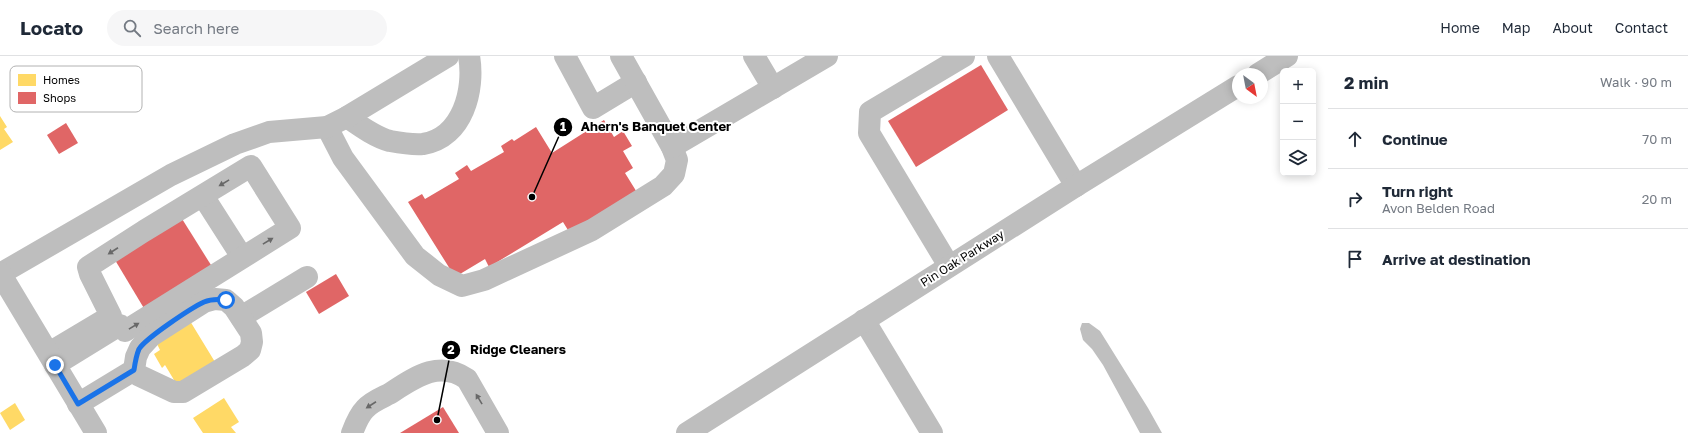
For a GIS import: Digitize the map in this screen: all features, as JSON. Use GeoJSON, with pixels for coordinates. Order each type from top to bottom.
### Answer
{"type":"FeatureCollection","features":[{"type":"Feature","properties":{"kind":"street"},"geometry":{"type":"LineString","coordinates":[[96,433],[0,273],[172,175],[235,144],[269,132],[327,127],[347,117],[448,56]]}},
{"type":"Feature","properties":{"kind":"street"},"geometry":{"type":"LineString","coordinates":[[347,117],[370,132],[388,140],[408,144],[424,144],[435,140],[455,126],[462,114],[470,83],[471,66],[469,56]]}},
{"type":"Feature","properties":{"kind":"street"},"geometry":{"type":"LineString","coordinates":[[564,56],[593,108],[636,82]]}},
{"type":"Feature","properties":{"kind":"street"},"geometry":{"type":"LineString","coordinates":[[327,127],[343,158],[415,256],[439,275],[462,286],[484,280],[592,230],[663,186],[674,174],[677,160],[672,147],[622,56]]}},
{"type":"Feature","properties":{"kind":"street"},"geometry":{"type":"LineString","coordinates":[[949,266],[869,133],[870,112],[964,56]]}},
{"type":"Feature","properties":{"kind":"street"},"geometry":{"type":"LineString","coordinates":[[998,56],[1076,186]]}},
{"type":"Feature","properties":{"kind":"street"},"geometry":{"type":"LineString","coordinates":[[1268,68],[1287,56]]}},
{"type":"Feature","properties":{"kind":"street"},"geometry":{"type":"LineString","coordinates":[[757,57],[773,88]]}},
{"type":"Feature","properties":{"kind":"street"},"geometry":{"type":"LineString","coordinates":[[672,147],[773,88],[818,58]]}},
{"type":"Feature","properties":{"kind":"street","name":"Pin Oak Parkway"},"geometry":{"type":"LineString","coordinates":[[687,433],[1076,186],[1232,90]]}},
{"type":"Feature","properties":{"kind":"street"},"geometry":{"type":"LineString","coordinates":[[251,166],[290,228],[125,332],[120,326],[52,359],[111,316],[88,267],[251,166]]}},
{"type":"Feature","properties":{"kind":"street"},"geometry":{"type":"LineString","coordinates":[[203,196],[242,258]]}},
{"type":"Feature","properties":{"kind":"street"},"geometry":{"type":"LineString","coordinates":[[241,317],[307,277]]}},
{"type":"Feature","properties":{"kind":"street"},"geometry":{"type":"LineString","coordinates":[[215,299],[226,300],[234,307],[251,333],[252,342],[250,350],[243,356],[183,392],[174,392],[138,375],[134,370],[136,357],[140,348],[151,336],[204,302],[215,299]]}},
{"type":"Feature","properties":{"kind":"street"},"geometry":{"type":"LineString","coordinates":[[864,320],[932,433]]}},
{"type":"Feature","properties":{"kind":"street"},"geometry":{"type":"LineString","coordinates":[[78,404],[134,370]]}},
{"type":"Feature","properties":{"kind":"street"},"geometry":{"type":"LineString","coordinates":[[352,433],[360,416],[366,408],[413,378],[442,370],[450,370],[467,379],[498,433]]}},
{"type":"Feature","properties":{"kind":"shaded area"},"geometry":{"type":"Polygon","coordinates":[[[1082,323],[1089,323],[1100,331],[1162,433],[1140,433],[1103,365],[1092,349],[1083,340],[1080,329],[1082,323]]]}},
{"type":"Feature","properties":{"kind":"building: Homes"},"geometry":{"type":"Polygon","coordinates":[[[0,116],[7,127],[4,129],[13,142],[0,150],[0,116]]]}},
{"type":"Feature","properties":{"kind":"building: Homes"},"geometry":{"type":"Polygon","coordinates":[[[190,321],[215,362],[177,385],[165,365],[162,368],[154,354],[160,350],[156,342],[190,321]]]}},
{"type":"Feature","properties":{"kind":"building: Homes"},"geometry":{"type":"Polygon","coordinates":[[[224,398],[239,422],[231,427],[236,433],[203,433],[193,418],[224,398]]]}},
{"type":"Feature","properties":{"kind":"building: Homes"},"geometry":{"type":"Polygon","coordinates":[[[15,403],[25,420],[10,430],[0,413],[15,403]]]}},
{"type":"Feature","properties":{"kind":"building: Shops"},"geometry":{"type":"Polygon","coordinates":[[[981,65],[1008,110],[916,167],[888,121],[981,65]]]}},
{"type":"Feature","properties":{"kind":"building: Shops"},"geometry":{"type":"Polygon","coordinates":[[[604,120],[614,137],[623,131],[632,146],[623,151],[633,168],[625,173],[638,194],[571,235],[563,222],[489,267],[485,259],[455,277],[408,202],[422,194],[425,199],[459,179],[455,173],[467,165],[471,171],[504,152],[501,146],[512,139],[514,141],[536,127],[552,153],[604,120]]]}},
{"type":"Feature","properties":{"kind":"building: Shops"},"geometry":{"type":"Polygon","coordinates":[[[66,123],[78,143],[59,154],[47,135],[66,123]]]}},
{"type":"Feature","properties":{"kind":"building: Shops"},"geometry":{"type":"Polygon","coordinates":[[[179,214],[216,273],[148,315],[112,255],[179,214]]]}},
{"type":"Feature","properties":{"kind":"building: Shops"},"geometry":{"type":"Polygon","coordinates":[[[336,274],[349,296],[319,314],[306,292],[336,274]]]}},
{"type":"Feature","properties":{"kind":"building: Shops"},"geometry":{"type":"Polygon","coordinates":[[[443,407],[459,433],[400,433],[443,407]]]}},
{"type":"Feature","properties":{"kind":"place","name":"Ahern's Banquet Center"},"geometry":{"type":"Point","coordinates":[532,197]}},
{"type":"Feature","properties":{"kind":"place","name":"Ridge Cleaners"},"geometry":{"type":"Point","coordinates":[437,420]}},
{"type":"Feature","properties":{"kind":"route"},"geometry":{"type":"LineString","coordinates":[[55,365],[78,404],[134,370],[136,357],[140,348],[151,336],[204,302],[215,299],[226,300]]}}]}
